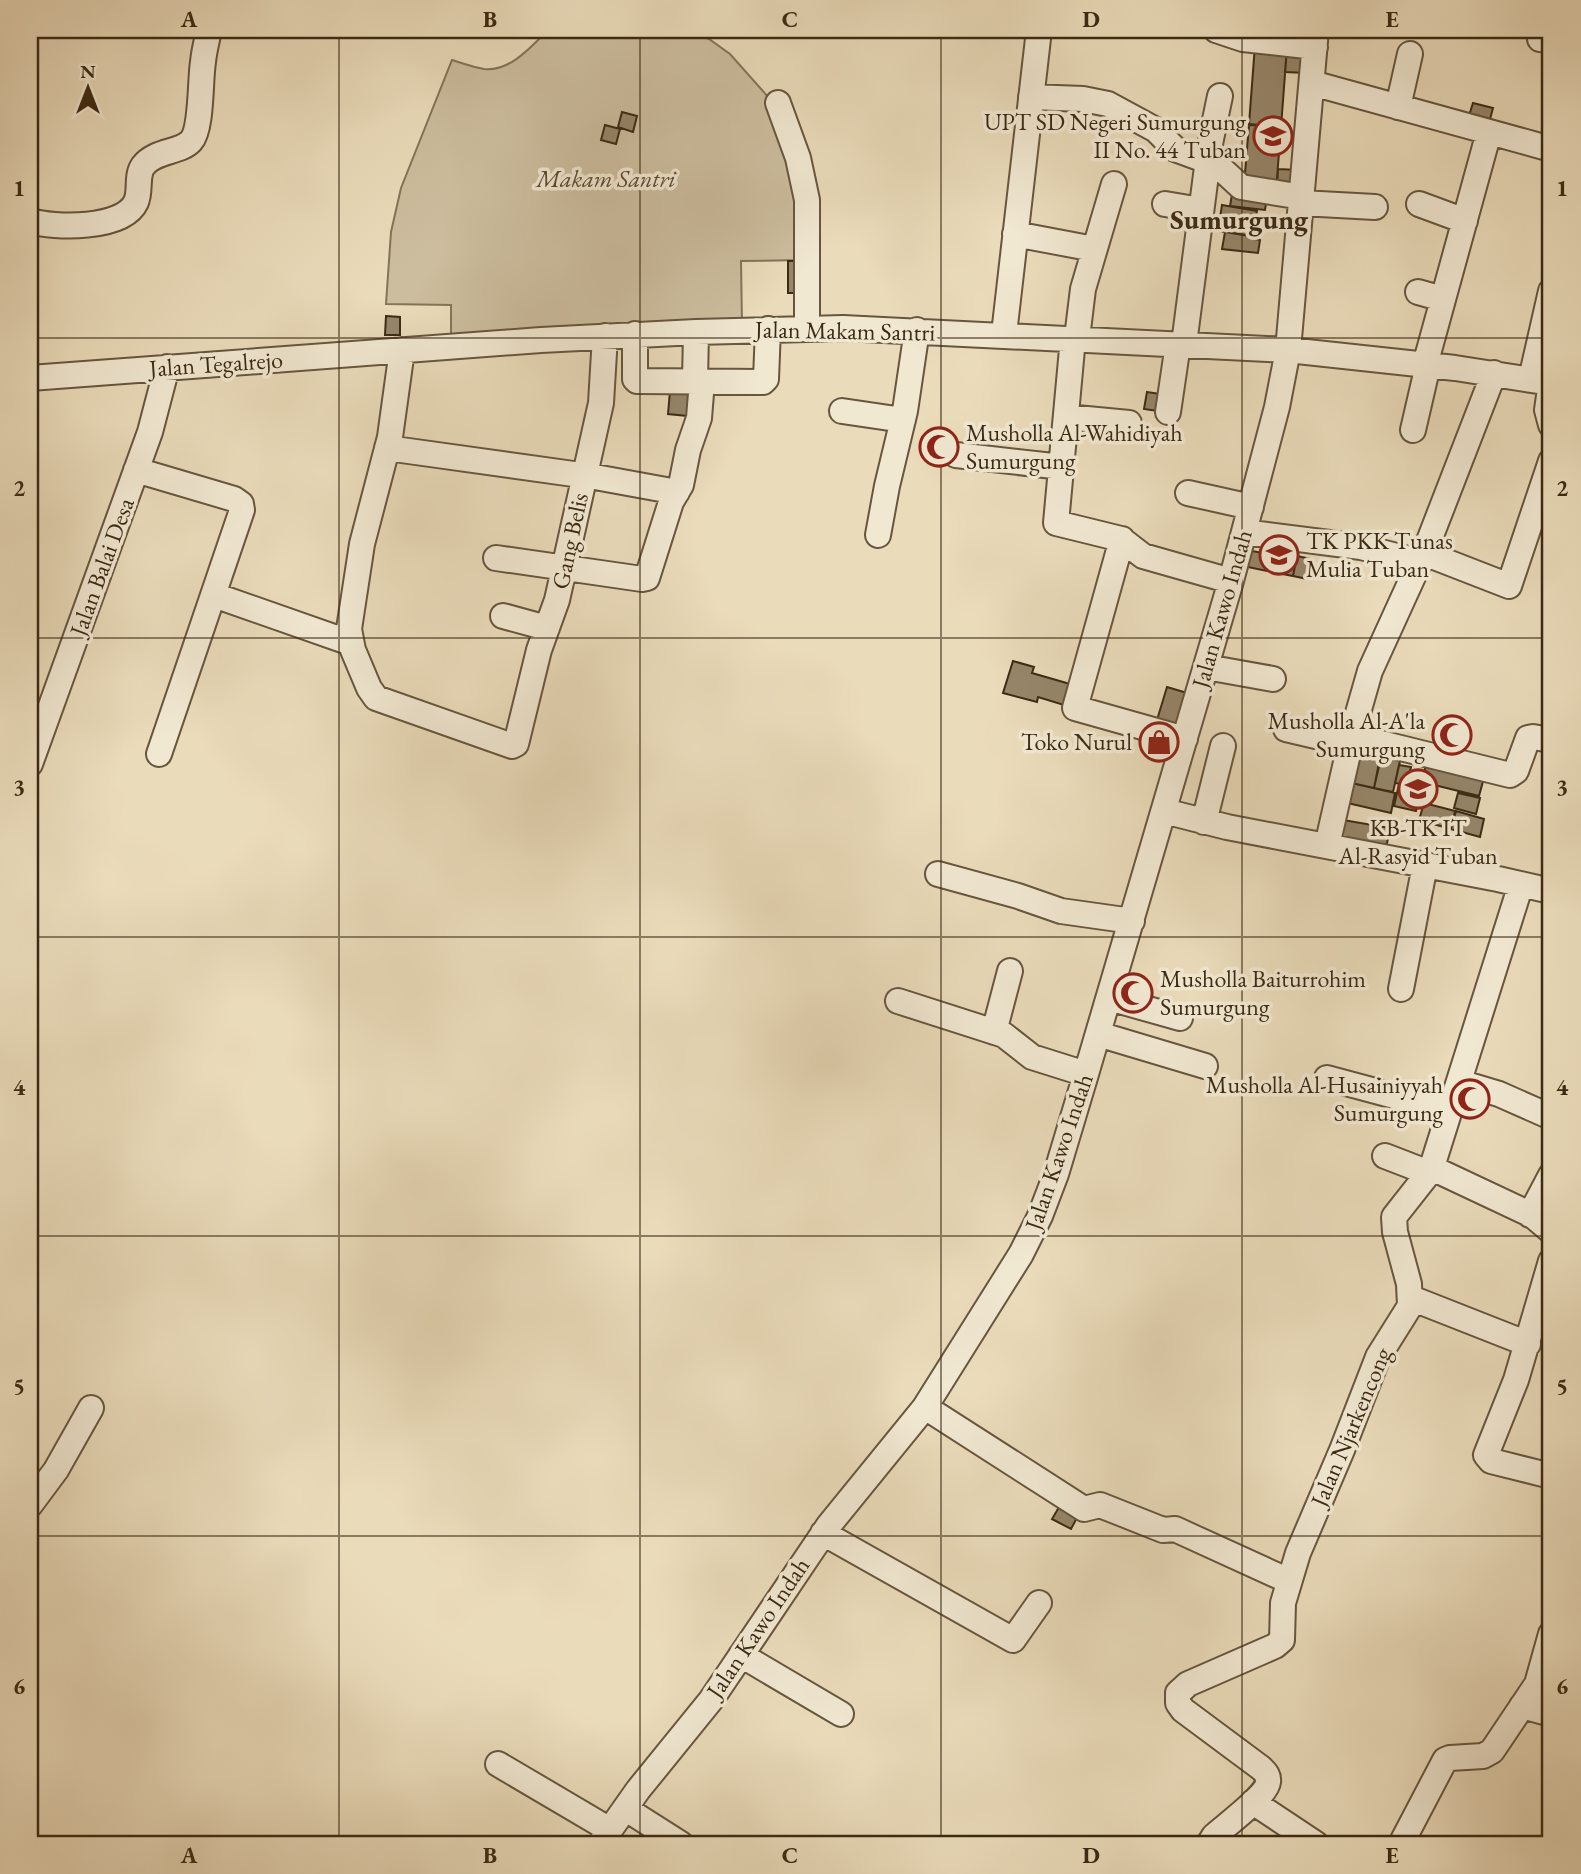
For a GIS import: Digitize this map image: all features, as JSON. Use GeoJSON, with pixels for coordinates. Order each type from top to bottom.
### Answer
{"type":"FeatureCollection","features":[{"type":"Feature","properties":{"kind":"street"},"geometry":{"type":"LineString","coordinates":[[30,221],[44,225],[82,225],[122,216],[133,207],[138,194],[140,171],[144,165],[164,152],[185,146],[194,137],[199,116],[202,63],[209,30]]}},
{"type":"Feature","properties":{"kind":"street"},"geometry":{"type":"LineString","coordinates":[[1004,334],[1039,30]]}},
{"type":"Feature","properties":{"kind":"street"},"geometry":{"type":"LineString","coordinates":[[1216,30],[1243,39],[1315,38]]}},
{"type":"Feature","properties":{"kind":"street","name":"Jalan Kawo Indah"},"geometry":{"type":"LineString","coordinates":[[605,1837],[699,1715],[823,1533],[925,1407],[1031,1237],[1051,1190],[1231,581],[1281,390],[1288,350],[1315,38]]}},
{"type":"Feature","properties":{"kind":"street"},"geometry":{"type":"LineString","coordinates":[[1398,107],[1410,54]]}},
{"type":"Feature","properties":{"kind":"street"},"geometry":{"type":"LineString","coordinates":[[1312,83],[1551,149]]}},
{"type":"Feature","properties":{"kind":"street"},"geometry":{"type":"LineString","coordinates":[[1168,412],[1220,96]]}},
{"type":"Feature","properties":{"kind":"street"},"geometry":{"type":"LineString","coordinates":[[1031,97],[1080,99],[1108,104],[1156,130],[1175,149],[1218,165],[1241,187],[1301,200],[1375,207]]}},
{"type":"Feature","properties":{"kind":"street"},"geometry":{"type":"LineString","coordinates":[[778,103],[797,158],[807,200],[807,328]]}},
{"type":"Feature","properties":{"kind":"street"},"geometry":{"type":"LineString","coordinates":[[1413,430],[1426,365],[1489,132]]}},
{"type":"Feature","properties":{"kind":"street"},"geometry":{"type":"LineString","coordinates":[[1114,184],[1083,289],[1075,338],[1056,523],[1122,539],[1141,555],[1231,581]]}},
{"type":"Feature","properties":{"kind":"street"},"geometry":{"type":"LineString","coordinates":[[1166,204],[1201,210]]}},
{"type":"Feature","properties":{"kind":"street"},"geometry":{"type":"LineString","coordinates":[[1419,204],[1465,221]]}},
{"type":"Feature","properties":{"kind":"street"},"geometry":{"type":"LineString","coordinates":[[1016,234],[1094,249]]}},
{"type":"Feature","properties":{"kind":"street"},"geometry":{"type":"LineString","coordinates":[[1551,291],[1544,381],[1551,425]]}},
{"type":"Feature","properties":{"kind":"street"},"geometry":{"type":"LineString","coordinates":[[1418,292],[1443,299]]}},
{"type":"Feature","properties":{"kind":"street","name":"Jalan Makam Santri"},"geometry":{"type":"LineString","coordinates":[[402,350],[635,334],[807,328],[917,330],[1288,350],[1544,381]]}},
{"type":"Feature","properties":{"kind":"street"},"geometry":{"type":"LineString","coordinates":[[635,334],[636,380],[765,381],[768,329]]}},
{"type":"Feature","properties":{"kind":"street"},"geometry":{"type":"LineString","coordinates":[[878,535],[903,420],[917,330]]}},
{"type":"Feature","properties":{"kind":"street"},"geometry":{"type":"LineString","coordinates":[[496,558],[647,578],[671,502],[681,485],[688,450],[699,418],[696,332]]}},
{"type":"Feature","properties":{"kind":"street","name":"Gang Belis"},"geometry":{"type":"LineString","coordinates":[[351,643],[367,684],[376,698],[510,746],[516,743],[538,656],[556,604],[604,388],[605,336]]}},
{"type":"Feature","properties":{"kind":"street"},"geometry":{"type":"LineString","coordinates":[[214,595],[351,643],[349,626],[362,544],[387,449],[402,350]]}},
{"type":"Feature","properties":{"kind":"street","name":"Jalan Tegalrejo"},"geometry":{"type":"LineString","coordinates":[[30,378],[402,350]]}},
{"type":"Feature","properties":{"kind":"street","name":"Jalan Balai Desa"},"geometry":{"type":"LineString","coordinates":[[30,764],[155,415],[167,367]]}},
{"type":"Feature","properties":{"kind":"street"},"geometry":{"type":"LineString","coordinates":[[1326,846],[1351,740],[1376,657],[1422,558],[1494,373]]}},
{"type":"Feature","properties":{"kind":"street"},"geometry":{"type":"LineString","coordinates":[[842,411],[903,420]]}},
{"type":"Feature","properties":{"kind":"street"},"geometry":{"type":"LineString","coordinates":[[1066,417],[1129,423]]}},
{"type":"Feature","properties":{"kind":"street"},"geometry":{"type":"LineString","coordinates":[[387,449],[583,475],[677,492]]}},
{"type":"Feature","properties":{"kind":"street"},"geometry":{"type":"LineString","coordinates":[[956,455],[1062,467]]}},
{"type":"Feature","properties":{"kind":"street"},"geometry":{"type":"LineString","coordinates":[[1244,532],[1362,547],[1422,558],[1509,586],[1551,465]]}},
{"type":"Feature","properties":{"kind":"street"},"geometry":{"type":"LineString","coordinates":[[136,470],[231,498],[241,503],[242,515],[159,754]]}},
{"type":"Feature","properties":{"kind":"street"},"geometry":{"type":"LineString","coordinates":[[1188,493],[1251,508]]}},
{"type":"Feature","properties":{"kind":"street"},"geometry":{"type":"LineString","coordinates":[[1122,539],[1075,708],[1185,738]]}},
{"type":"Feature","properties":{"kind":"street"},"geometry":{"type":"LineString","coordinates":[[503,616],[547,628]]}},
{"type":"Feature","properties":{"kind":"street"},"geometry":{"type":"LineString","coordinates":[[1206,667],[1273,679]]}},
{"type":"Feature","properties":{"kind":"street"},"geometry":{"type":"LineString","coordinates":[[1286,729],[1351,740],[1510,775],[1516,771],[1528,738],[1551,740]]}},
{"type":"Feature","properties":{"kind":"street"},"geometry":{"type":"LineString","coordinates":[[1204,822],[1223,746]]}},
{"type":"Feature","properties":{"kind":"street"},"geometry":{"type":"LineString","coordinates":[[1164,811],[1204,822],[1551,891]]}},
{"type":"Feature","properties":{"kind":"street"},"geometry":{"type":"LineString","coordinates":[[1401,989],[1425,865]]}},
{"type":"Feature","properties":{"kind":"street"},"geometry":{"type":"LineString","coordinates":[[938,874],[1061,911],[1132,920]]}},
{"type":"Feature","properties":{"kind":"street"},"geometry":{"type":"LineString","coordinates":[[1521,884],[1430,1170],[1394,1217],[1410,1298],[1528,1344]]}},
{"type":"Feature","properties":{"kind":"street"},"geometry":{"type":"LineString","coordinates":[[994,1032],[1010,971]]}},
{"type":"Feature","properties":{"kind":"street"},"geometry":{"type":"LineString","coordinates":[[1109,998],[1180,1018]]}},
{"type":"Feature","properties":{"kind":"street"},"geometry":{"type":"LineString","coordinates":[[898,1001],[1010,1037],[1032,1057],[1086,1074]]}},
{"type":"Feature","properties":{"kind":"street"},"geometry":{"type":"LineString","coordinates":[[1142,1047],[1152,1010]]}},
{"type":"Feature","properties":{"kind":"street"},"geometry":{"type":"LineString","coordinates":[[1098,1034],[1205,1066]]}},
{"type":"Feature","properties":{"kind":"street"},"geometry":{"type":"LineString","coordinates":[[1327,1078],[1450,1111]]}},
{"type":"Feature","properties":{"kind":"street"},"geometry":{"type":"LineString","coordinates":[[1459,1083],[1499,1094],[1551,1117]]}},
{"type":"Feature","properties":{"kind":"street"},"geometry":{"type":"LineString","coordinates":[[1385,1156],[1430,1170],[1530,1214],[1551,1231]]}},
{"type":"Feature","properties":{"kind":"street"},"geometry":{"type":"LineString","coordinates":[[1530,1214],[1551,1175]]}},
{"type":"Feature","properties":{"kind":"street"},"geometry":{"type":"LineString","coordinates":[[1551,1261],[1528,1344],[1486,1457],[1491,1461],[1551,1476]]}},
{"type":"Feature","properties":{"kind":"street","name":"Jalan Njarkencong"},"geometry":{"type":"LineString","coordinates":[[1253,1802],[1268,1785],[1266,1772],[1183,1710],[1177,1696],[1180,1689],[1188,1684],[1280,1642],[1283,1635],[1283,1603],[1289,1580],[1379,1354],[1408,1310],[1410,1298]]}},
{"type":"Feature","properties":{"kind":"street"},"geometry":{"type":"LineString","coordinates":[[925,1407],[1084,1509],[1101,1505],[1163,1530],[1175,1529],[1289,1580]]}},
{"type":"Feature","properties":{"kind":"street"},"geometry":{"type":"LineString","coordinates":[[30,1505],[57,1470],[92,1408]]}},
{"type":"Feature","properties":{"kind":"street"},"geometry":{"type":"LineString","coordinates":[[823,1533],[1013,1640],[1039,1603]]}},
{"type":"Feature","properties":{"kind":"street"},"geometry":{"type":"LineString","coordinates":[[1401,1844],[1445,1760],[1489,1754],[1539,1679],[1551,1634]]}},
{"type":"Feature","properties":{"kind":"street"},"geometry":{"type":"LineString","coordinates":[[741,1655],[841,1714]]}},
{"type":"Feature","properties":{"kind":"street"},"geometry":{"type":"LineString","coordinates":[[1522,1706],[1551,1714]]}},
{"type":"Feature","properties":{"kind":"street"},"geometry":{"type":"LineString","coordinates":[[498,1765],[605,1837]]}},
{"type":"Feature","properties":{"kind":"street"},"geometry":{"type":"LineString","coordinates":[[1209,1844],[1214,1836],[1253,1802],[1316,1844]]}},
{"type":"Feature","properties":{"kind":"street"},"geometry":{"type":"LineString","coordinates":[[625,1809],[681,1844]]}},
{"type":"Feature","properties":{"kind":"green space","name":"Makam Santri"},"geometry":{"type":"Polygon","coordinates":[[[548,30],[684,30],[709,39],[730,54],[769,98],[791,151],[803,260],[741,261],[742,323],[451,338],[451,305],[386,304],[391,232],[401,188],[452,60],[494,69],[520,57],[548,30]]]}},
{"type":"Feature","properties":{"kind":"building"},"geometry":{"type":"Polygon","coordinates":[[[1255,45],[1287,48],[1281,127],[1249,124],[1255,45]]]}},
{"type":"Feature","properties":{"kind":"building"},"geometry":{"type":"Polygon","coordinates":[[[1287,48],[1308,50],[1306,73],[1285,72],[1287,48]]]}},
{"type":"Feature","properties":{"kind":"building"},"geometry":{"type":"Polygon","coordinates":[[[1473,103],[1493,108],[1488,127],[1467,122],[1473,103]]]}},
{"type":"Feature","properties":{"kind":"building"},"geometry":{"type":"Polygon","coordinates":[[[622,112],[637,116],[633,132],[618,127],[622,112]]]}},
{"type":"Feature","properties":{"kind":"building"},"geometry":{"type":"Polygon","coordinates":[[[605,125],[620,129],[616,144],[601,140],[605,125]]]}},
{"type":"Feature","properties":{"kind":"building"},"geometry":{"type":"Polygon","coordinates":[[[1249,125],[1281,127],[1276,191],[1244,185],[1249,125]]]}},
{"type":"Feature","properties":{"kind":"building"},"geometry":{"type":"Polygon","coordinates":[[[1278,169],[1297,170],[1295,194],[1277,191],[1278,169]]]}},
{"type":"Feature","properties":{"kind":"building"},"geometry":{"type":"Polygon","coordinates":[[[1233,189],[1267,197],[1265,210],[1230,206],[1233,189]]]}},
{"type":"Feature","properties":{"kind":"building"},"geometry":{"type":"Polygon","coordinates":[[[1222,205],[1257,211],[1256,215],[1262,217],[1259,233],[1253,232],[1253,236],[1218,231],[1222,205]]]}},
{"type":"Feature","properties":{"kind":"building"},"geometry":{"type":"Polygon","coordinates":[[[1225,232],[1256,237],[1255,239],[1260,240],[1258,253],[1222,249],[1225,232]]]}},
{"type":"Feature","properties":{"kind":"building"},"geometry":{"type":"Polygon","coordinates":[[[788,261],[800,261],[800,293],[788,293],[788,261]]]}},
{"type":"Feature","properties":{"kind":"building"},"geometry":{"type":"Polygon","coordinates":[[[386,316],[400,317],[400,335],[385,335],[386,316]]]}},
{"type":"Feature","properties":{"kind":"building"},"geometry":{"type":"Polygon","coordinates":[[[670,391],[699,394],[697,417],[668,414],[670,391]]]}},
{"type":"Feature","properties":{"kind":"building"},"geometry":{"type":"Polygon","coordinates":[[[1147,392],[1167,395],[1165,412],[1144,409],[1147,392]]]}},
{"type":"Feature","properties":{"kind":"building","name":"Musholla Al-Wahidiyah Sumurgung"},"geometry":{"type":"Polygon","coordinates":[[[929,440],[950,443],[949,454],[927,451],[929,440]]]}},
{"type":"Feature","properties":{"kind":"building"},"geometry":{"type":"Polygon","coordinates":[[[1278,540],[1299,544],[1293,576],[1272,572],[1278,540]]]}},
{"type":"Feature","properties":{"kind":"building"},"geometry":{"type":"Polygon","coordinates":[[[1246,550],[1275,555],[1272,572],[1243,566],[1246,550]]]}},
{"type":"Feature","properties":{"kind":"building"},"geometry":{"type":"Polygon","coordinates":[[[1297,556],[1311,559],[1307,579],[1293,576],[1297,556]]]}},
{"type":"Feature","properties":{"kind":"building"},"geometry":{"type":"Polygon","coordinates":[[[1013,661],[1034,667],[1032,673],[1070,684],[1064,705],[1038,697],[1037,702],[1003,693],[1013,661]]]}},
{"type":"Feature","properties":{"kind":"building"},"geometry":{"type":"Polygon","coordinates":[[[1167,687],[1187,693],[1177,726],[1157,720],[1167,687]]]}},
{"type":"Feature","properties":{"kind":"building","name":"Musholla Al-A'la Sumurgung"},"geometry":{"type":"Polygon","coordinates":[[[1446,724],[1462,728],[1457,745],[1442,741],[1446,724]]]}},
{"type":"Feature","properties":{"kind":"building","name":"Toko Nurul"},"geometry":{"type":"Polygon","coordinates":[[[1147,729],[1176,738],[1171,754],[1142,745],[1147,729]]]}},
{"type":"Feature","properties":{"kind":"building"},"geometry":{"type":"Polygon","coordinates":[[[1354,752],[1380,758],[1374,788],[1347,782],[1354,752]]]}},
{"type":"Feature","properties":{"kind":"building"},"geometry":{"type":"Polygon","coordinates":[[[1382,753],[1401,757],[1393,792],[1374,788],[1382,753]]]}},
{"type":"Feature","properties":{"kind":"building"},"geometry":{"type":"Polygon","coordinates":[[[1427,760],[1485,774],[1479,796],[1422,782],[1427,760]]]}},
{"type":"Feature","properties":{"kind":"building"},"geometry":{"type":"Polygon","coordinates":[[[1399,765],[1411,767],[1407,785],[1395,783],[1399,765]]]}},
{"type":"Feature","properties":{"kind":"building"},"geometry":{"type":"Polygon","coordinates":[[[1347,782],[1395,793],[1391,813],[1343,802],[1347,782]]]}},
{"type":"Feature","properties":{"kind":"building"},"geometry":{"type":"Polygon","coordinates":[[[1399,784],[1421,789],[1416,811],[1394,806],[1399,784]]]}},
{"type":"Feature","properties":{"kind":"building"},"geometry":{"type":"Polygon","coordinates":[[[1458,793],[1480,798],[1476,814],[1454,808],[1458,793]]]}},
{"type":"Feature","properties":{"kind":"building"},"geometry":{"type":"Polygon","coordinates":[[[1424,803],[1455,811],[1451,829],[1419,820],[1424,803]]]}},
{"type":"Feature","properties":{"kind":"building"},"geometry":{"type":"Polygon","coordinates":[[[1456,811],[1484,819],[1480,837],[1451,829],[1456,811]]]}},
{"type":"Feature","properties":{"kind":"building"},"geometry":{"type":"Polygon","coordinates":[[[1343,820],[1390,828],[1386,848],[1340,840],[1343,820]]]}},
{"type":"Feature","properties":{"kind":"building","name":"Musholla Baiturrohim Sumurgung"},"geometry":{"type":"Polygon","coordinates":[[[1122,981],[1149,988],[1144,1005],[1117,998],[1122,981]]]}},
{"type":"Feature","properties":{"kind":"building","name":"Musholla Al-Husainiyyah Sumurgung"},"geometry":{"type":"Polygon","coordinates":[[[1462,1085],[1486,1092],[1479,1114],[1455,1106],[1462,1085]]]}},
{"type":"Feature","properties":{"kind":"building"},"geometry":{"type":"Polygon","coordinates":[[[1062,1502],[1080,1512],[1071,1529],[1052,1519],[1062,1502]]]}},
{"type":"Feature","properties":{"kind":"place","name":"UPT SD Negeri Sumurgung II No. 44 Tuban"},"geometry":{"type":"Point","coordinates":[1273,136]}},
{"type":"Feature","properties":{"kind":"place","name":"Musholla Al-Wahidiyah Sumurgung"},"geometry":{"type":"Point","coordinates":[939,447]}},
{"type":"Feature","properties":{"kind":"place","name":"TK PKK Tunas Mulia Tuban"},"geometry":{"type":"Point","coordinates":[1279,555]}},
{"type":"Feature","properties":{"kind":"place","name":"Musholla Al-A'la Sumurgung"},"geometry":{"type":"Point","coordinates":[1452,735]}},
{"type":"Feature","properties":{"kind":"place","name":"Toko Nurul"},"geometry":{"type":"Point","coordinates":[1159,742]}},
{"type":"Feature","properties":{"kind":"place","name":"KB-TK IT Al-Rasyid Tuban"},"geometry":{"type":"Point","coordinates":[1418,789]}},
{"type":"Feature","properties":{"kind":"place","name":"Musholla Baiturrohim Sumurgung"},"geometry":{"type":"Point","coordinates":[1133,993]}},
{"type":"Feature","properties":{"kind":"place","name":"Musholla Al-Husainiyyah Sumurgung"},"geometry":{"type":"Point","coordinates":[1470,1099]}},
{"type":"Feature","properties":{"kind":"district","name":"Sumurgung"},"geometry":{"type":"Point","coordinates":[1239,219]}}]}
